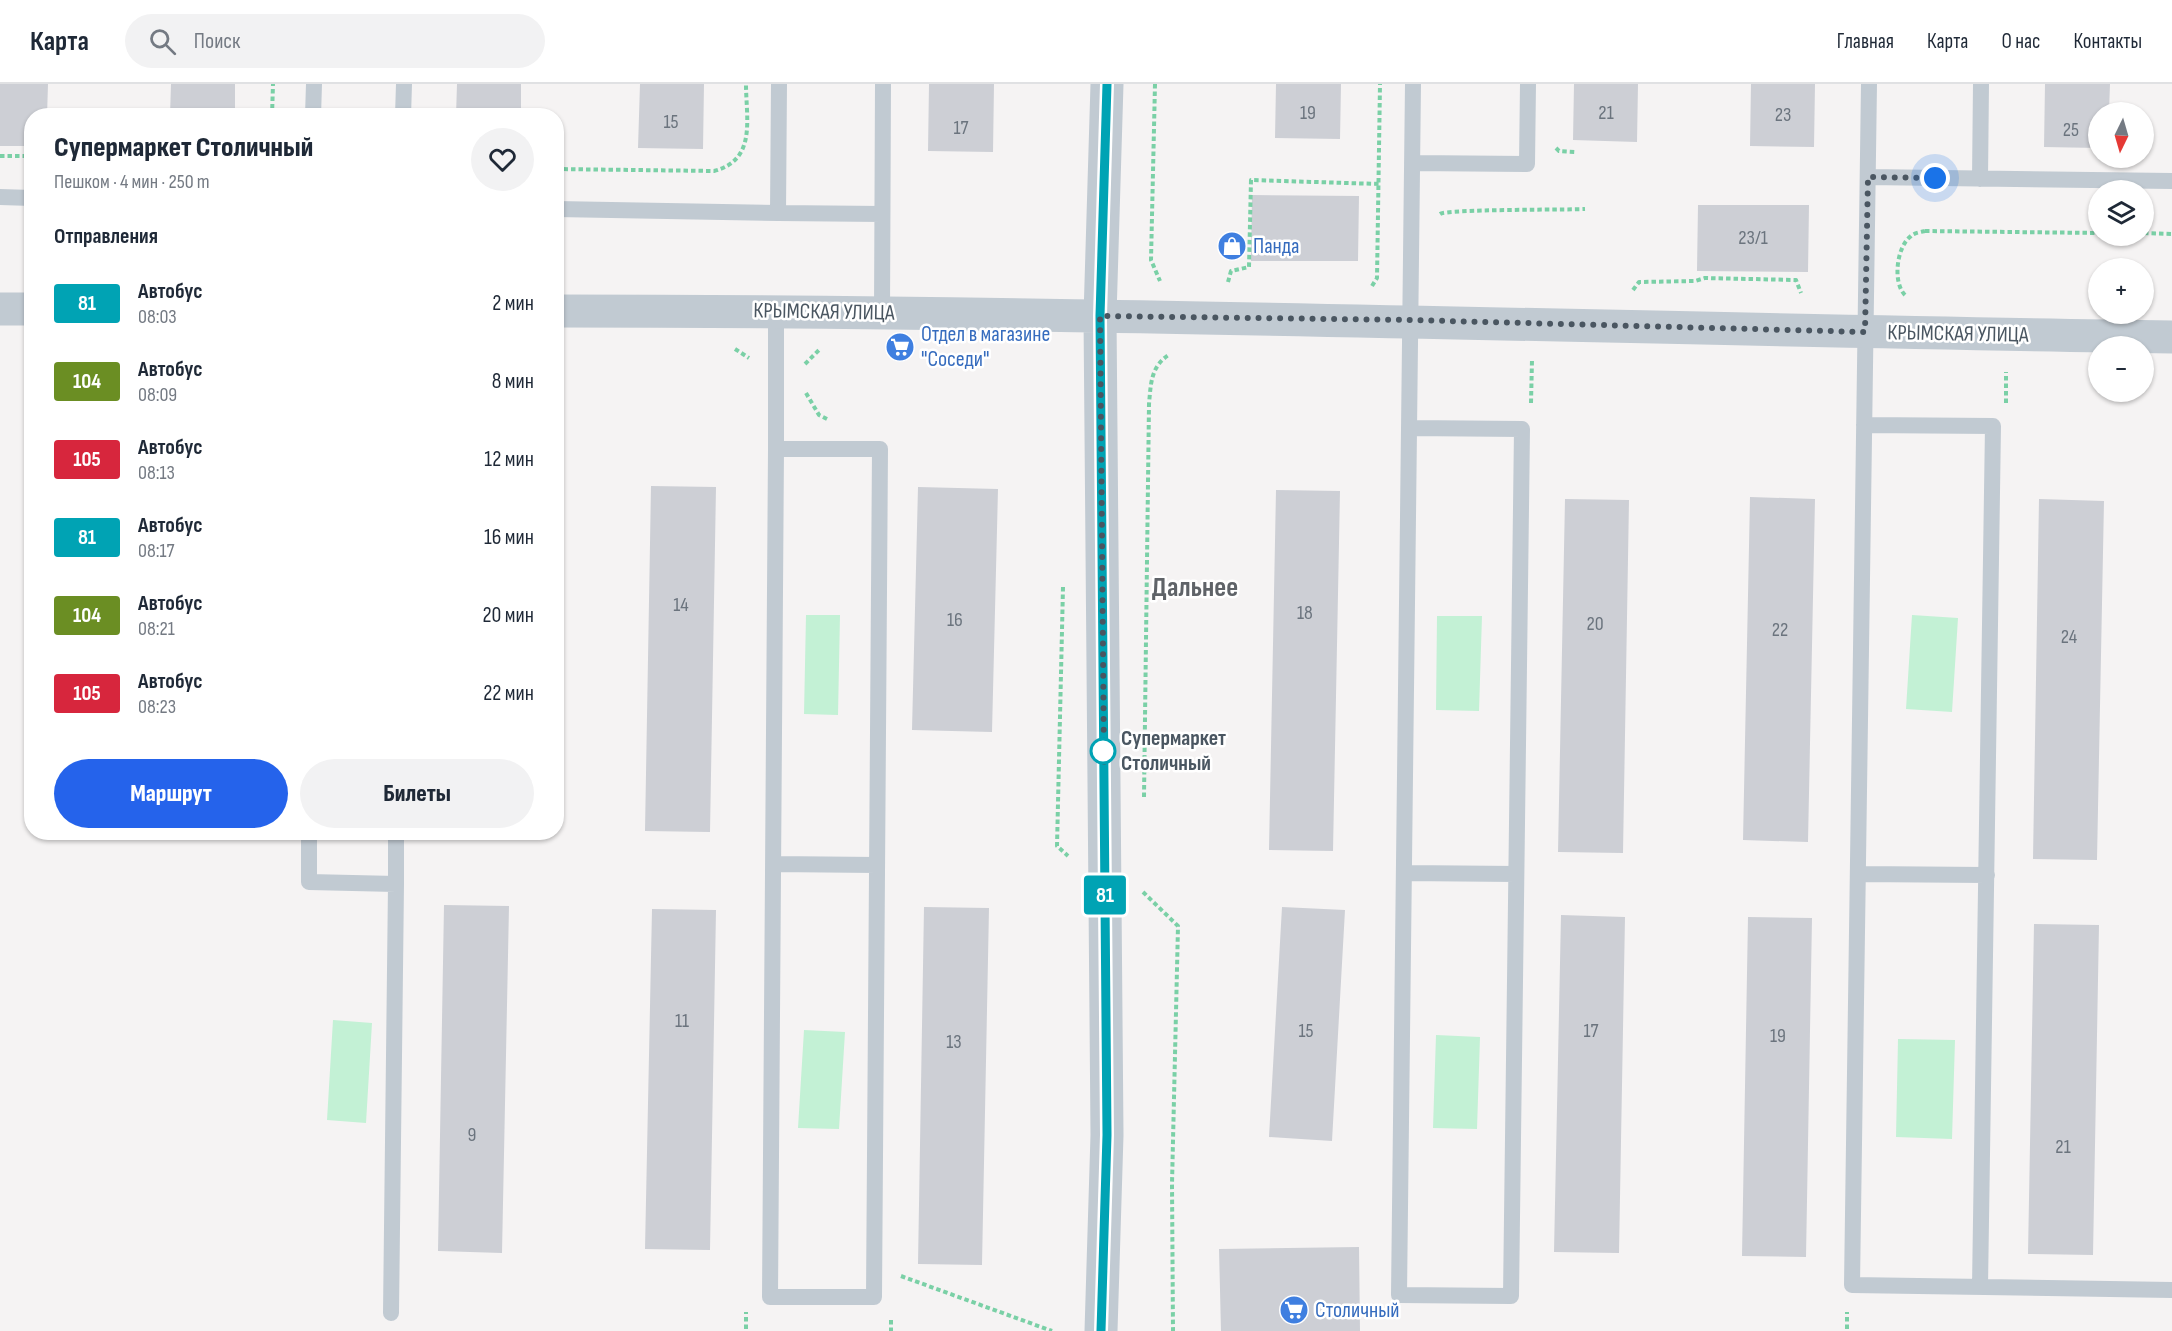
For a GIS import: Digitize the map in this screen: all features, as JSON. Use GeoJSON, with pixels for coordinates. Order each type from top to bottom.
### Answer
{"type":"FeatureCollection","features":[{"type":"Feature","properties":{"kind":"street"},"geometry":{"type":"LineString","coordinates":[[1101,1331],[1107,1135],[1100,316],[1107,84]]}},
{"type":"Feature","properties":{"kind":"street"},"geometry":{"type":"LineString","coordinates":[[0,309],[24,309]]}},
{"type":"Feature","properties":{"kind":"street","name":"КРЫМСКАЯ УЛИЦА"},"geometry":{"type":"LineString","coordinates":[[564,311],[776,311],[1410,320],[1865,332],[2172,337]]}},
{"type":"Feature","properties":{"kind":"lane"},"geometry":{"type":"LineString","coordinates":[[313,108],[314,84]]}},
{"type":"Feature","properties":{"kind":"lane"},"geometry":{"type":"LineString","coordinates":[[404,84],[404,108]]}},
{"type":"Feature","properties":{"kind":"lane"},"geometry":{"type":"LineString","coordinates":[[778,213],[779,84]]}},
{"type":"Feature","properties":{"kind":"lane"},"geometry":{"type":"LineString","coordinates":[[882,313],[883,84]]}},
{"type":"Feature","properties":{"kind":"lane"},"geometry":{"type":"LineString","coordinates":[[1409,428],[1522,429],[1511,1296],[1399,1295],[1410,320],[1413,84]]}},
{"type":"Feature","properties":{"kind":"lane"},"geometry":{"type":"LineString","coordinates":[[1412,163],[1527,164],[1528,84]]}},
{"type":"Feature","properties":{"kind":"lane"},"geometry":{"type":"LineString","coordinates":[[1869,84],[1852,1285],[2172,1290]]}},
{"type":"Feature","properties":{"kind":"lane"},"geometry":{"type":"LineString","coordinates":[[1980,179],[1981,84]]}},
{"type":"Feature","properties":{"kind":"lane"},"geometry":{"type":"LineString","coordinates":[[1868,177],[2172,181]]}},
{"type":"Feature","properties":{"kind":"lane"},"geometry":{"type":"LineString","coordinates":[[0,197],[24,198]]}},
{"type":"Feature","properties":{"kind":"lane"},"geometry":{"type":"LineString","coordinates":[[564,208],[882,214]]}},
{"type":"Feature","properties":{"kind":"lane"},"geometry":{"type":"LineString","coordinates":[[776,311],[770,1297],[874,1297],[879,449],[776,448]]}},
{"type":"Feature","properties":{"kind":"lane"},"geometry":{"type":"LineString","coordinates":[[1864,425],[1994,426],[1980,1287]]}},
{"type":"Feature","properties":{"kind":"lane"},"geometry":{"type":"LineString","coordinates":[[309,840],[309,882],[396,884]]}},
{"type":"Feature","properties":{"kind":"lane"},"geometry":{"type":"LineString","coordinates":[[390,1313],[396,840]]}},
{"type":"Feature","properties":{"kind":"lane"},"geometry":{"type":"LineString","coordinates":[[773,864],[877,865]]}},
{"type":"Feature","properties":{"kind":"lane"},"geometry":{"type":"LineString","coordinates":[[1404,873],[1516,874]]}},
{"type":"Feature","properties":{"kind":"lane"},"geometry":{"type":"LineString","coordinates":[[1858,874],[1986,875]]}},
{"type":"Feature","properties":{"kind":"path"},"geometry":{"type":"LineString","coordinates":[[273,84],[273,108]]}},
{"type":"Feature","properties":{"kind":"path"},"geometry":{"type":"LineString","coordinates":[[564,169],[714,171],[730,167],[741,156],[746,139],[746,84]]}},
{"type":"Feature","properties":{"kind":"path"},"geometry":{"type":"LineString","coordinates":[[1155,84],[1151,260],[1158,279],[1165,285]]}},
{"type":"Feature","properties":{"kind":"path"},"geometry":{"type":"LineString","coordinates":[[1368,293],[1377,278],[1380,84]]}},
{"type":"Feature","properties":{"kind":"path"},"geometry":{"type":"LineString","coordinates":[[0,156],[24,156]]}},
{"type":"Feature","properties":{"kind":"path"},"geometry":{"type":"LineString","coordinates":[[1226,288],[1231,271],[1249,267],[1251,180],[1379,184]]}},
{"type":"Feature","properties":{"kind":"path"},"geometry":{"type":"LineString","coordinates":[[1433,219],[1443,211],[1458,209],[1503,212],[1585,209]]}},
{"type":"Feature","properties":{"kind":"path"},"geometry":{"type":"LineString","coordinates":[[1910,299],[1901,291],[1899,251],[1911,235],[1925,231],[2088,233]]}},
{"type":"Feature","properties":{"kind":"path"},"geometry":{"type":"LineString","coordinates":[[2154,233],[2172,234]]}},
{"type":"Feature","properties":{"kind":"path"},"geometry":{"type":"LineString","coordinates":[[1629,295],[1639,282],[1695,281],[1705,278],[1796,280],[1805,303]]}},
{"type":"Feature","properties":{"kind":"path"},"geometry":{"type":"LineString","coordinates":[[803,372],[806,363],[824,346]]}},
{"type":"Feature","properties":{"kind":"path"},"geometry":{"type":"LineString","coordinates":[[733,348],[750,358],[751,367]]}},
{"type":"Feature","properties":{"kind":"path"},"geometry":{"type":"LineString","coordinates":[[1144,800],[1149,404],[1152,377],[1158,362],[1174,352]]}},
{"type":"Feature","properties":{"kind":"path"},"geometry":{"type":"LineString","coordinates":[[805,390],[819,415],[829,419]]}},
{"type":"Feature","properties":{"kind":"path"},"geometry":{"type":"LineString","coordinates":[[1063,576],[1057,846],[1074,861]]}},
{"type":"Feature","properties":{"kind":"path"},"geometry":{"type":"LineString","coordinates":[[1143,882],[1143,894],[1178,926],[1172,1184],[1173,1331]]}},
{"type":"Feature","properties":{"kind":"path"},"geometry":{"type":"LineString","coordinates":[[891,1272],[1052,1331]]}},
{"type":"Feature","properties":{"kind":"path"},"geometry":{"type":"LineString","coordinates":[[746,1306],[746,1329]]}},
{"type":"Feature","properties":{"kind":"path"},"geometry":{"type":"LineString","coordinates":[[891,1319],[891,1331]]}},
{"type":"Feature","properties":{"kind":"green space"},"geometry":{"type":"Polygon","coordinates":[[[806,615],[840,615],[838,715],[804,714],[806,615]]]}},
{"type":"Feature","properties":{"kind":"green space"},"geometry":{"type":"Polygon","coordinates":[[[1912,615],[1958,618],[1952,712],[1906,709],[1912,615]]]}},
{"type":"Feature","properties":{"kind":"green space"},"geometry":{"type":"Polygon","coordinates":[[[1437,616],[1482,616],[1479,711],[1436,710],[1437,616]]]}},
{"type":"Feature","properties":{"kind":"green space"},"geometry":{"type":"Polygon","coordinates":[[[333,1020],[372,1023],[366,1123],[327,1120],[333,1020]]]}},
{"type":"Feature","properties":{"kind":"green space"},"geometry":{"type":"Polygon","coordinates":[[[804,1030],[845,1032],[839,1129],[798,1128],[804,1030]]]}},
{"type":"Feature","properties":{"kind":"green space"},"geometry":{"type":"Polygon","coordinates":[[[1436,1035],[1480,1037],[1477,1129],[1433,1128],[1436,1035]]]}},
{"type":"Feature","properties":{"kind":"green space"},"geometry":{"type":"Polygon","coordinates":[[[1898,1039],[1955,1040],[1952,1139],[1896,1137],[1898,1039]]]}},
{"type":"Feature","properties":{"kind":"building"},"geometry":{"type":"Polygon","coordinates":[[[0,84],[48,84],[47,108],[24,108],[24,146],[0,146],[0,84]]]}},
{"type":"Feature","properties":{"kind":"building"},"geometry":{"type":"Polygon","coordinates":[[[171,84],[235,84],[235,108],[170,108],[171,84]]]}},
{"type":"Feature","properties":{"kind":"building"},"geometry":{"type":"Polygon","coordinates":[[[457,84],[521,84],[521,108],[456,108],[457,84]]]}},
{"type":"Feature","properties":{"kind":"building"},"geometry":{"type":"Polygon","coordinates":[[[640,84],[704,84],[703,149],[638,148],[640,84]]]}},
{"type":"Feature","properties":{"kind":"building"},"geometry":{"type":"Polygon","coordinates":[[[929,84],[994,84],[993,152],[928,151],[929,84]]]}},
{"type":"Feature","properties":{"kind":"building"},"geometry":{"type":"Polygon","coordinates":[[[1276,84],[1341,84],[1340,139],[1275,138],[1276,84]]]}},
{"type":"Feature","properties":{"kind":"building"},"geometry":{"type":"Polygon","coordinates":[[[1574,84],[1638,84],[1637,142],[1573,140],[1574,84]]]}},
{"type":"Feature","properties":{"kind":"building"},"geometry":{"type":"Polygon","coordinates":[[[1751,84],[1815,84],[1814,147],[1750,146],[1751,84]]]}},
{"type":"Feature","properties":{"kind":"building"},"geometry":{"type":"Polygon","coordinates":[[[2045,84],[2110,84],[2109,102],[2088,102],[2088,148],[2044,147],[2045,84]]]}},
{"type":"Feature","properties":{"kind":"building"},"geometry":{"type":"Polygon","coordinates":[[[1252,195],[1359,196],[1358,261],[1251,261],[1252,195]]]}},
{"type":"Feature","properties":{"kind":"building"},"geometry":{"type":"Polygon","coordinates":[[[1698,205],[1809,205],[1808,272],[1697,271],[1698,205]]]}},
{"type":"Feature","properties":{"kind":"building"},"geometry":{"type":"Polygon","coordinates":[[[651,486],[716,487],[710,832],[645,831],[651,486]]]}},
{"type":"Feature","properties":{"kind":"building"},"geometry":{"type":"Polygon","coordinates":[[[918,487],[998,489],[992,732],[912,730],[918,487]]]}},
{"type":"Feature","properties":{"kind":"building"},"geometry":{"type":"Polygon","coordinates":[[[1276,490],[1340,491],[1333,851],[1269,850],[1276,490]]]}},
{"type":"Feature","properties":{"kind":"building"},"geometry":{"type":"Polygon","coordinates":[[[1750,497],[1815,499],[1808,842],[1743,840],[1750,497]]]}},
{"type":"Feature","properties":{"kind":"building"},"geometry":{"type":"Polygon","coordinates":[[[1565,499],[1629,500],[1623,853],[1558,852],[1565,499]]]}},
{"type":"Feature","properties":{"kind":"building"},"geometry":{"type":"Polygon","coordinates":[[[2039,499],[2104,501],[2097,860],[2033,859],[2039,499]]]}},
{"type":"Feature","properties":{"kind":"building"},"geometry":{"type":"Polygon","coordinates":[[[444,905],[509,906],[502,1253],[438,1251],[444,905]]]}},
{"type":"Feature","properties":{"kind":"building"},"geometry":{"type":"Polygon","coordinates":[[[924,907],[989,908],[982,1265],[918,1264],[924,907]]]}},
{"type":"Feature","properties":{"kind":"building"},"geometry":{"type":"Polygon","coordinates":[[[1282,907],[1345,910],[1332,1141],[1269,1137],[1282,907]]]}},
{"type":"Feature","properties":{"kind":"building"},"geometry":{"type":"Polygon","coordinates":[[[652,909],[716,910],[710,1250],[645,1249],[652,909]]]}},
{"type":"Feature","properties":{"kind":"building"},"geometry":{"type":"Polygon","coordinates":[[[1561,915],[1625,917],[1619,1253],[1554,1252],[1561,915]]]}},
{"type":"Feature","properties":{"kind":"building"},"geometry":{"type":"Polygon","coordinates":[[[1748,917],[1812,918],[1806,1257],[1742,1256],[1748,917]]]}},
{"type":"Feature","properties":{"kind":"building"},"geometry":{"type":"Polygon","coordinates":[[[2034,924],[2099,925],[2093,1255],[2028,1254],[2034,924]]]}},
{"type":"Feature","properties":{"kind":"building"},"geometry":{"type":"Polygon","coordinates":[[[1359,1247],[1360,1331],[1221,1331],[1219,1249],[1359,1247]]]}},
{"type":"Feature","properties":{"kind":"bus line","name":"81"},"geometry":{"type":"LineString","coordinates":[[1101,1331],[1107,1135],[1100,316],[1107,84]]}},
{"type":"Feature","properties":{"kind":"place","name":"Панда"},"geometry":{"type":"Point","coordinates":[1232,246]}},
{"type":"Feature","properties":{"kind":"place","name":"Отдел в магазине \"Соседи\""},"geometry":{"type":"Point","coordinates":[900,347]}},
{"type":"Feature","properties":{"kind":"place","name":"Супермаркет Столичный"},"geometry":{"type":"Point","coordinates":[1103,751]}},
{"type":"Feature","properties":{"kind":"place","name":"Столичный"},"geometry":{"type":"Point","coordinates":[1294,1310]}},
{"type":"Feature","properties":{"kind":"district","name":"Дальнее"},"geometry":{"type":"Point","coordinates":[1195,587]}},
{"type":"Feature","properties":{"kind":"route"},"geometry":{"type":"LineString","coordinates":[[1103,751],[1104,762],[1100,316],[1410,320],[1865,332],[1868,177],[1935,178]]}}]}
